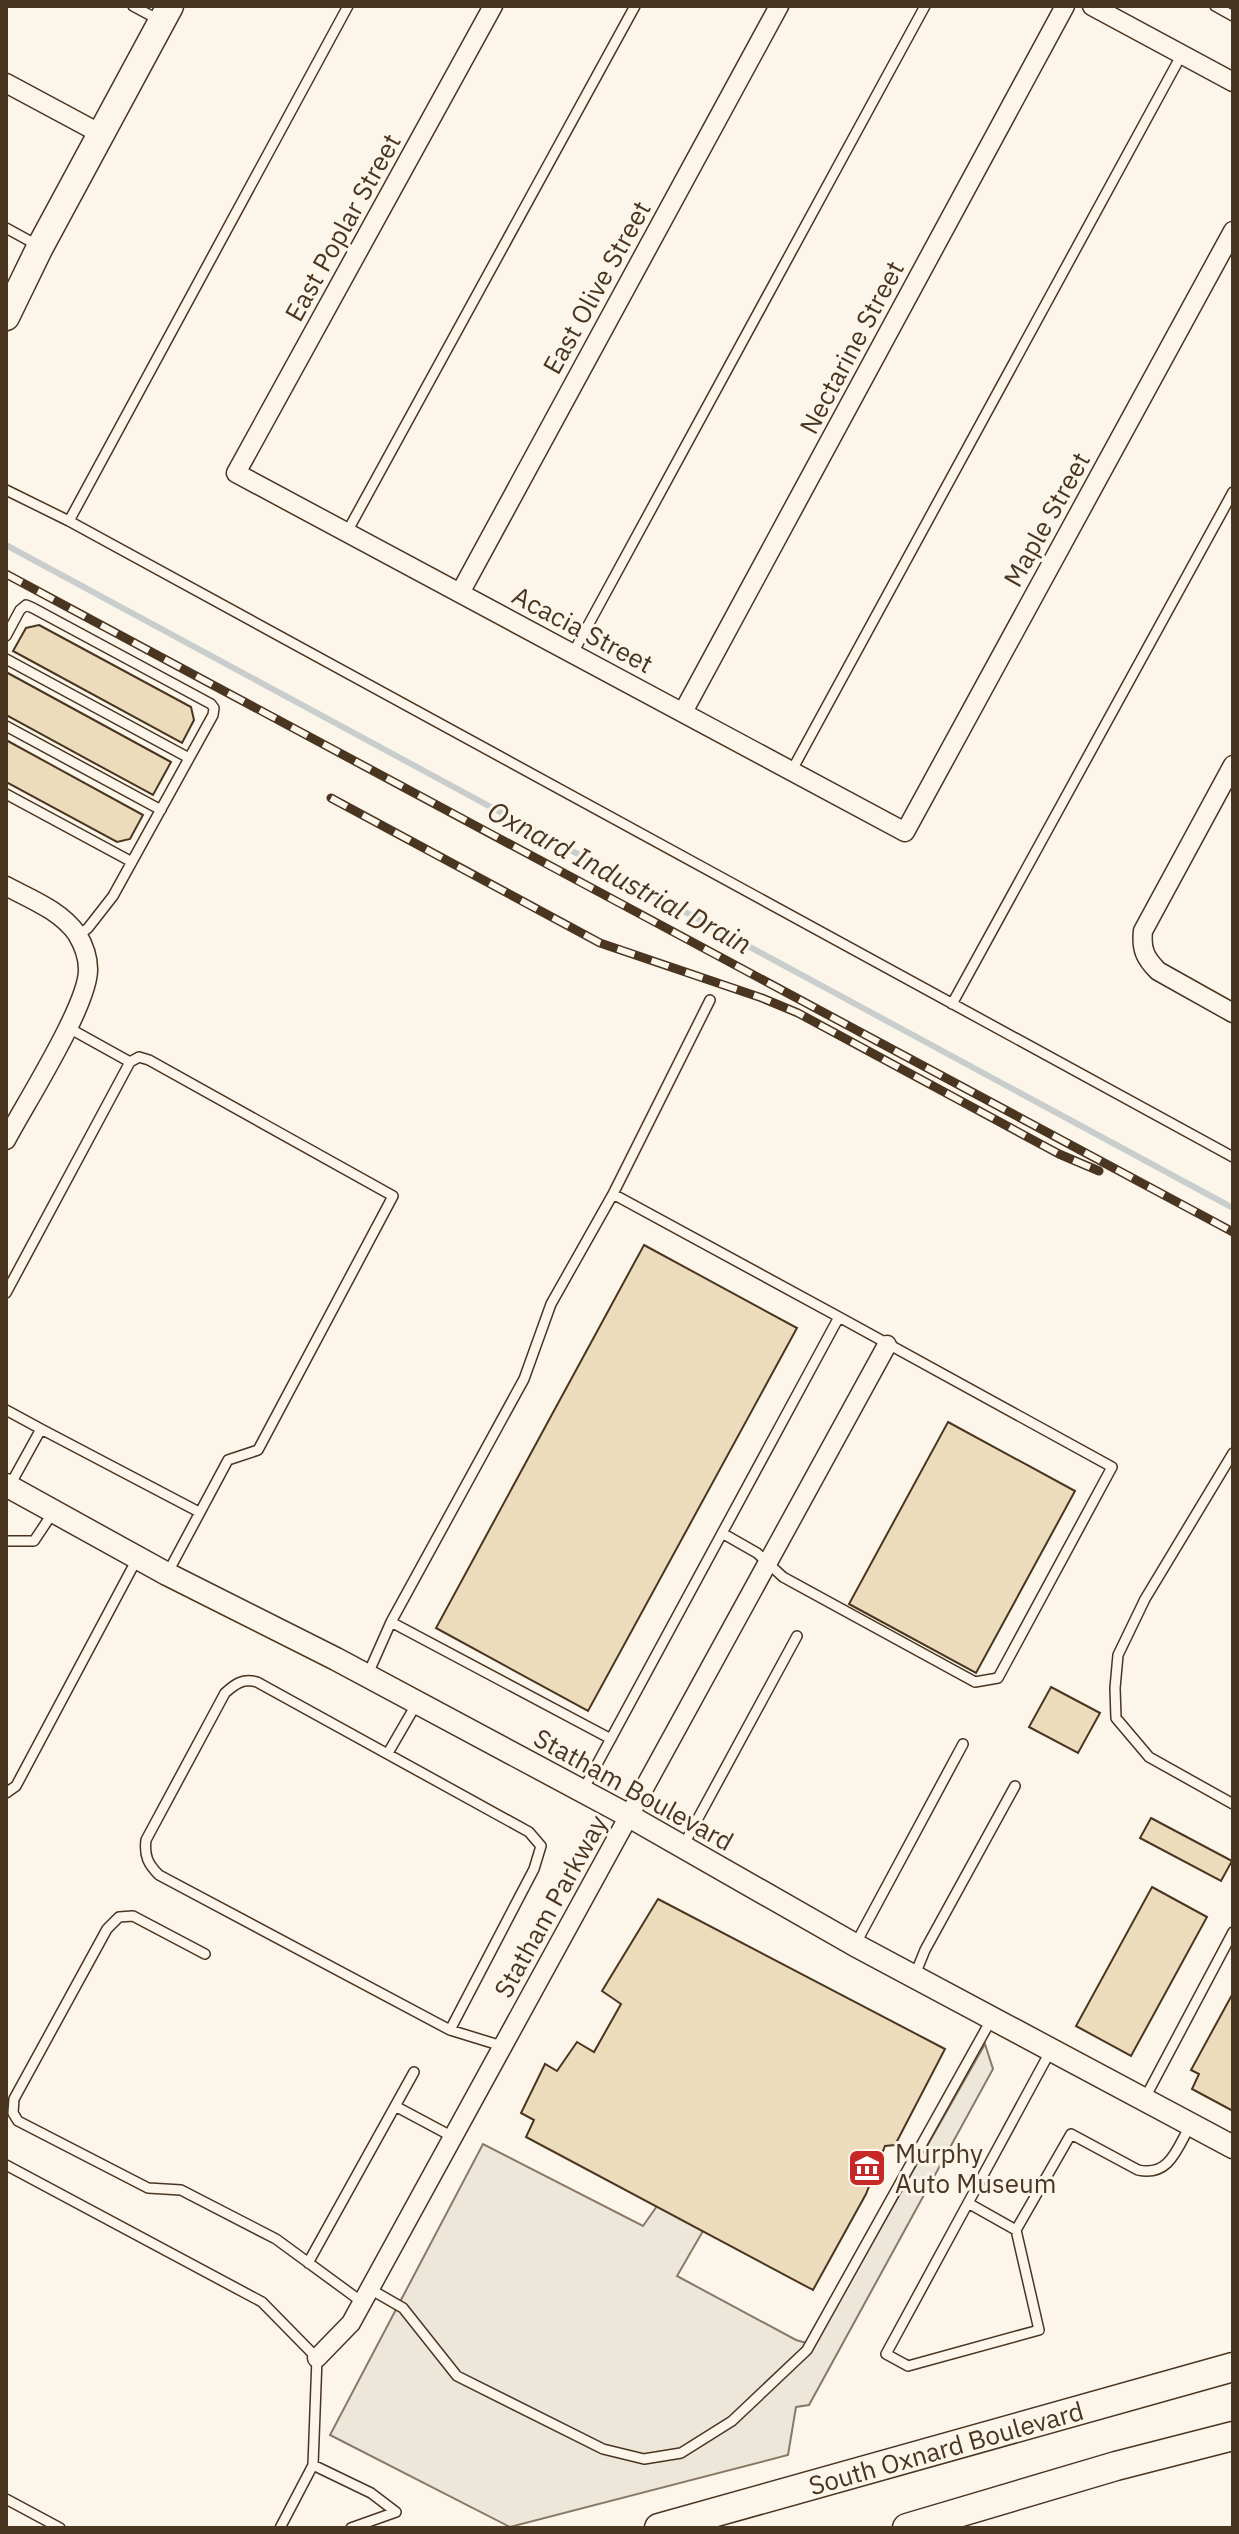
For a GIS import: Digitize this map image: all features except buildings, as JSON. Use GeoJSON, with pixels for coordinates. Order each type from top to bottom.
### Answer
{"type":"FeatureCollection","features":[{"type":"Feature","properties":{"kind":"main road"},"geometry":{"type":"LineString","coordinates":[[6,317],[40,247],[166,14]]}},
{"type":"Feature","properties":{"kind":"main road","name":"South Oxnard Boulevard"},"geometry":{"type":"LineString","coordinates":[[659,2528],[1233,2367]]}},
{"type":"Feature","properties":{"kind":"main road"},"geometry":{"type":"LineString","coordinates":[[907,2528],[1116,2466],[1233,2436]]}},
{"type":"Feature","properties":{"kind":"street","name":"East Poplar Street"},"geometry":{"type":"LineString","coordinates":[[236,473],[493,6]]}},
{"type":"Feature","properties":{"kind":"street","name":"East Olive Street"},"geometry":{"type":"LineString","coordinates":[[460,593],[779,6]]}},
{"type":"Feature","properties":{"kind":"street","name":"Nectarine Street"},"geometry":{"type":"LineString","coordinates":[[683,712],[1065,6]]}},
{"type":"Feature","properties":{"kind":"street"},"geometry":{"type":"LineString","coordinates":[[1092,6],[1233,82]]}},
{"type":"Feature","properties":{"kind":"street"},"geometry":{"type":"LineString","coordinates":[[6,83],[101,134]]}},
{"type":"Feature","properties":{"kind":"street","name":"Maple Street"},"geometry":{"type":"LineString","coordinates":[[905,832],[1233,231]]}},
{"type":"Feature","properties":{"kind":"street","name":"Acacia Street"},"geometry":{"type":"LineString","coordinates":[[236,473],[905,832]]}},
{"type":"Feature","properties":{"kind":"street"},"geometry":{"type":"LineString","coordinates":[[1233,765],[1143,931],[1143,951],[1158,971],[1233,1013]]}},
{"type":"Feature","properties":{"kind":"street"},"geometry":{"type":"LineString","coordinates":[[6,886],[55,912],[78,936],[88,971],[82,998],[6,1140]]}},
{"type":"Feature","properties":{"kind":"street","name":"Statham Parkway"},"geometry":{"type":"LineString","coordinates":[[317,2358],[351,2323],[887,1345]]}},
{"type":"Feature","properties":{"kind":"street","name":"Statham Boulevard"},"geometry":{"type":"LineString","coordinates":[[8,1486],[167,1574],[367,1676],[629,1816],[855,1945],[1233,2147]]}},
{"type":"Feature","properties":{"kind":"lane"},"geometry":{"type":"LineString","coordinates":[[133,6],[166,14]]}},
{"type":"Feature","properties":{"kind":"lane"},"geometry":{"type":"LineString","coordinates":[[69,521],[348,6]]}},
{"type":"Feature","properties":{"kind":"lane"},"geometry":{"type":"LineString","coordinates":[[347,532],[635,6]]}},
{"type":"Feature","properties":{"kind":"lane"},"geometry":{"type":"LineString","coordinates":[[573,653],[925,6]]}},
{"type":"Feature","properties":{"kind":"lane"},"geometry":{"type":"LineString","coordinates":[[1215,6],[1233,16]]}},
{"type":"Feature","properties":{"kind":"lane"},"geometry":{"type":"LineString","coordinates":[[792,770],[1182,54]]}},
{"type":"Feature","properties":{"kind":"lane"},"geometry":{"type":"LineString","coordinates":[[6,228],[40,247]]}},
{"type":"Feature","properties":{"kind":"lane"},"geometry":{"type":"LineString","coordinates":[[6,490],[69,521],[1233,1157]]}},
{"type":"Feature","properties":{"kind":"lane"},"geometry":{"type":"LineString","coordinates":[[952,1004],[1233,492]]}},
{"type":"Feature","properties":{"kind":"lane"},"geometry":{"type":"LineString","coordinates":[[6,636],[26,605],[214,708],[213,715],[113,896],[78,936]]}},
{"type":"Feature","properties":{"kind":"lane"},"geometry":{"type":"LineString","coordinates":[[6,659],[189,758]]}},
{"type":"Feature","properties":{"kind":"lane"},"geometry":{"type":"LineString","coordinates":[[6,726],[161,810]]}},
{"type":"Feature","properties":{"kind":"lane"},"geometry":{"type":"LineString","coordinates":[[6,794],[132,862]]}},
{"type":"Feature","properties":{"kind":"lane"},"geometry":{"type":"LineString","coordinates":[[367,1676],[391,1622],[524,1379],[551,1304],[613,1194],[710,1000]]}},
{"type":"Feature","properties":{"kind":"lane"},"geometry":{"type":"LineString","coordinates":[[67,1027],[130,1062]]}},
{"type":"Feature","properties":{"kind":"lane"},"geometry":{"type":"LineString","coordinates":[[6,1293],[130,1062],[139,1057],[393,1196],[258,1450],[228,1460],[167,1574]]}},
{"type":"Feature","properties":{"kind":"lane"},"geometry":{"type":"LineString","coordinates":[[613,1194],[1112,1467],[998,1678],[975,1682],[783,1577],[757,1553],[722,1533]]}},
{"type":"Feature","properties":{"kind":"lane"},"geometry":{"type":"LineString","coordinates":[[582,1792],[839,1317]]}},
{"type":"Feature","properties":{"kind":"lane"},"geometry":{"type":"LineString","coordinates":[[6,1410],[199,1512]]}},
{"type":"Feature","properties":{"kind":"lane"},"geometry":{"type":"LineString","coordinates":[[8,1486],[41,1429]]}},
{"type":"Feature","properties":{"kind":"lane"},"geometry":{"type":"LineString","coordinates":[[1233,1453],[1145,1599],[1118,1655],[1115,1688],[1116,1718],[1149,1757],[1233,1804]]}},
{"type":"Feature","properties":{"kind":"lane"},"geometry":{"type":"LineString","coordinates":[[6,1541],[34,1541],[54,1511]]}},
{"type":"Feature","properties":{"kind":"lane"},"geometry":{"type":"LineString","coordinates":[[6,1793],[16,1786],[138,1557]]}},
{"type":"Feature","properties":{"kind":"lane"},"geometry":{"type":"LineString","coordinates":[[391,1622],[611,1739]]}},
{"type":"Feature","properties":{"kind":"lane"},"geometry":{"type":"LineString","coordinates":[[683,1846],[797,1636]]}},
{"type":"Feature","properties":{"kind":"lane"},"geometry":{"type":"LineString","coordinates":[[450,2030],[534,1869],[541,1846],[529,1832],[388,1753],[257,1682],[249,1679],[241,1681],[225,1693],[146,1840],[144,1853],[151,1866],[159,1875],[450,2030],[502,2046]]}},
{"type":"Feature","properties":{"kind":"lane"},"geometry":{"type":"LineString","coordinates":[[388,1753],[417,1703]]}},
{"type":"Feature","properties":{"kind":"lane"},"geometry":{"type":"LineString","coordinates":[[855,1945],[963,1744]]}},
{"type":"Feature","properties":{"kind":"lane"},"geometry":{"type":"LineString","coordinates":[[914,1977],[925,1950],[1015,1786]]}},
{"type":"Feature","properties":{"kind":"lane"},"geometry":{"type":"LineString","coordinates":[[205,1954],[133,1916],[119,1917],[107,1929],[14,2099],[13,2113],[18,2121],[148,2188],[181,2190],[276,2239],[308,2263],[366,2295],[403,2308],[457,2376],[603,2449],[644,2459],[681,2453],[732,2421],[807,2350],[993,2018]]}},
{"type":"Feature","properties":{"kind":"lane"},"geometry":{"type":"LineString","coordinates":[[1145,2099],[1233,1932]]}},
{"type":"Feature","properties":{"kind":"lane"},"geometry":{"type":"LineString","coordinates":[[1051,2050],[886,2354],[908,2366],[1039,2330],[1016,2230],[1071,2134],[1138,2170],[1151,2173],[1161,2170],[1171,2160],[1191,2124]]}},
{"type":"Feature","properties":{"kind":"lane"},"geometry":{"type":"LineString","coordinates":[[308,2263],[414,2072]]}},
{"type":"Feature","properties":{"kind":"lane"},"geometry":{"type":"LineString","coordinates":[[395,2106],[453,2137]]}},
{"type":"Feature","properties":{"kind":"lane"},"geometry":{"type":"LineString","coordinates":[[6,2165],[262,2302],[317,2358],[313,2465],[280,2528]]}},
{"type":"Feature","properties":{"kind":"lane"},"geometry":{"type":"LineString","coordinates":[[968,2203],[1016,2230]]}},
{"type":"Feature","properties":{"kind":"lane"},"geometry":{"type":"LineString","coordinates":[[313,2465],[371,2493],[396,2512],[351,2528]]}},
{"type":"Feature","properties":{"kind":"lane"},"geometry":{"type":"LineString","coordinates":[[6,2499],[60,2528]]}},
{"type":"Feature","properties":{"kind":"shaded area"},"geometry":{"type":"Polygon","coordinates":[[[985,2044],[993,2069],[809,2405],[796,2407],[788,2455],[510,2527],[330,2435],[483,2144],[643,2226],[657,2206],[703,2231],[677,2276],[796,2340],[814,2345],[985,2044]]]}},
{"type":"Feature","properties":{"kind":"waterway","name":"Oxnard Industrial Drain"},"geometry":{"type":"LineString","coordinates":[[6,545],[1233,1208]]}},
{"type":"Feature","properties":{"kind":"railway"},"geometry":{"type":"LineString","coordinates":[[6,574],[1233,1232]]}},
{"type":"Feature","properties":{"kind":"railway"},"geometry":{"type":"LineString","coordinates":[[331,798],[600,943],[798,1013],[1059,1154],[1099,1171]]}},
{"type":"Feature","properties":{"kind":"place","name":"Murphy Auto Museum"},"geometry":{"type":"Point","coordinates":[867,2168]}}]}
